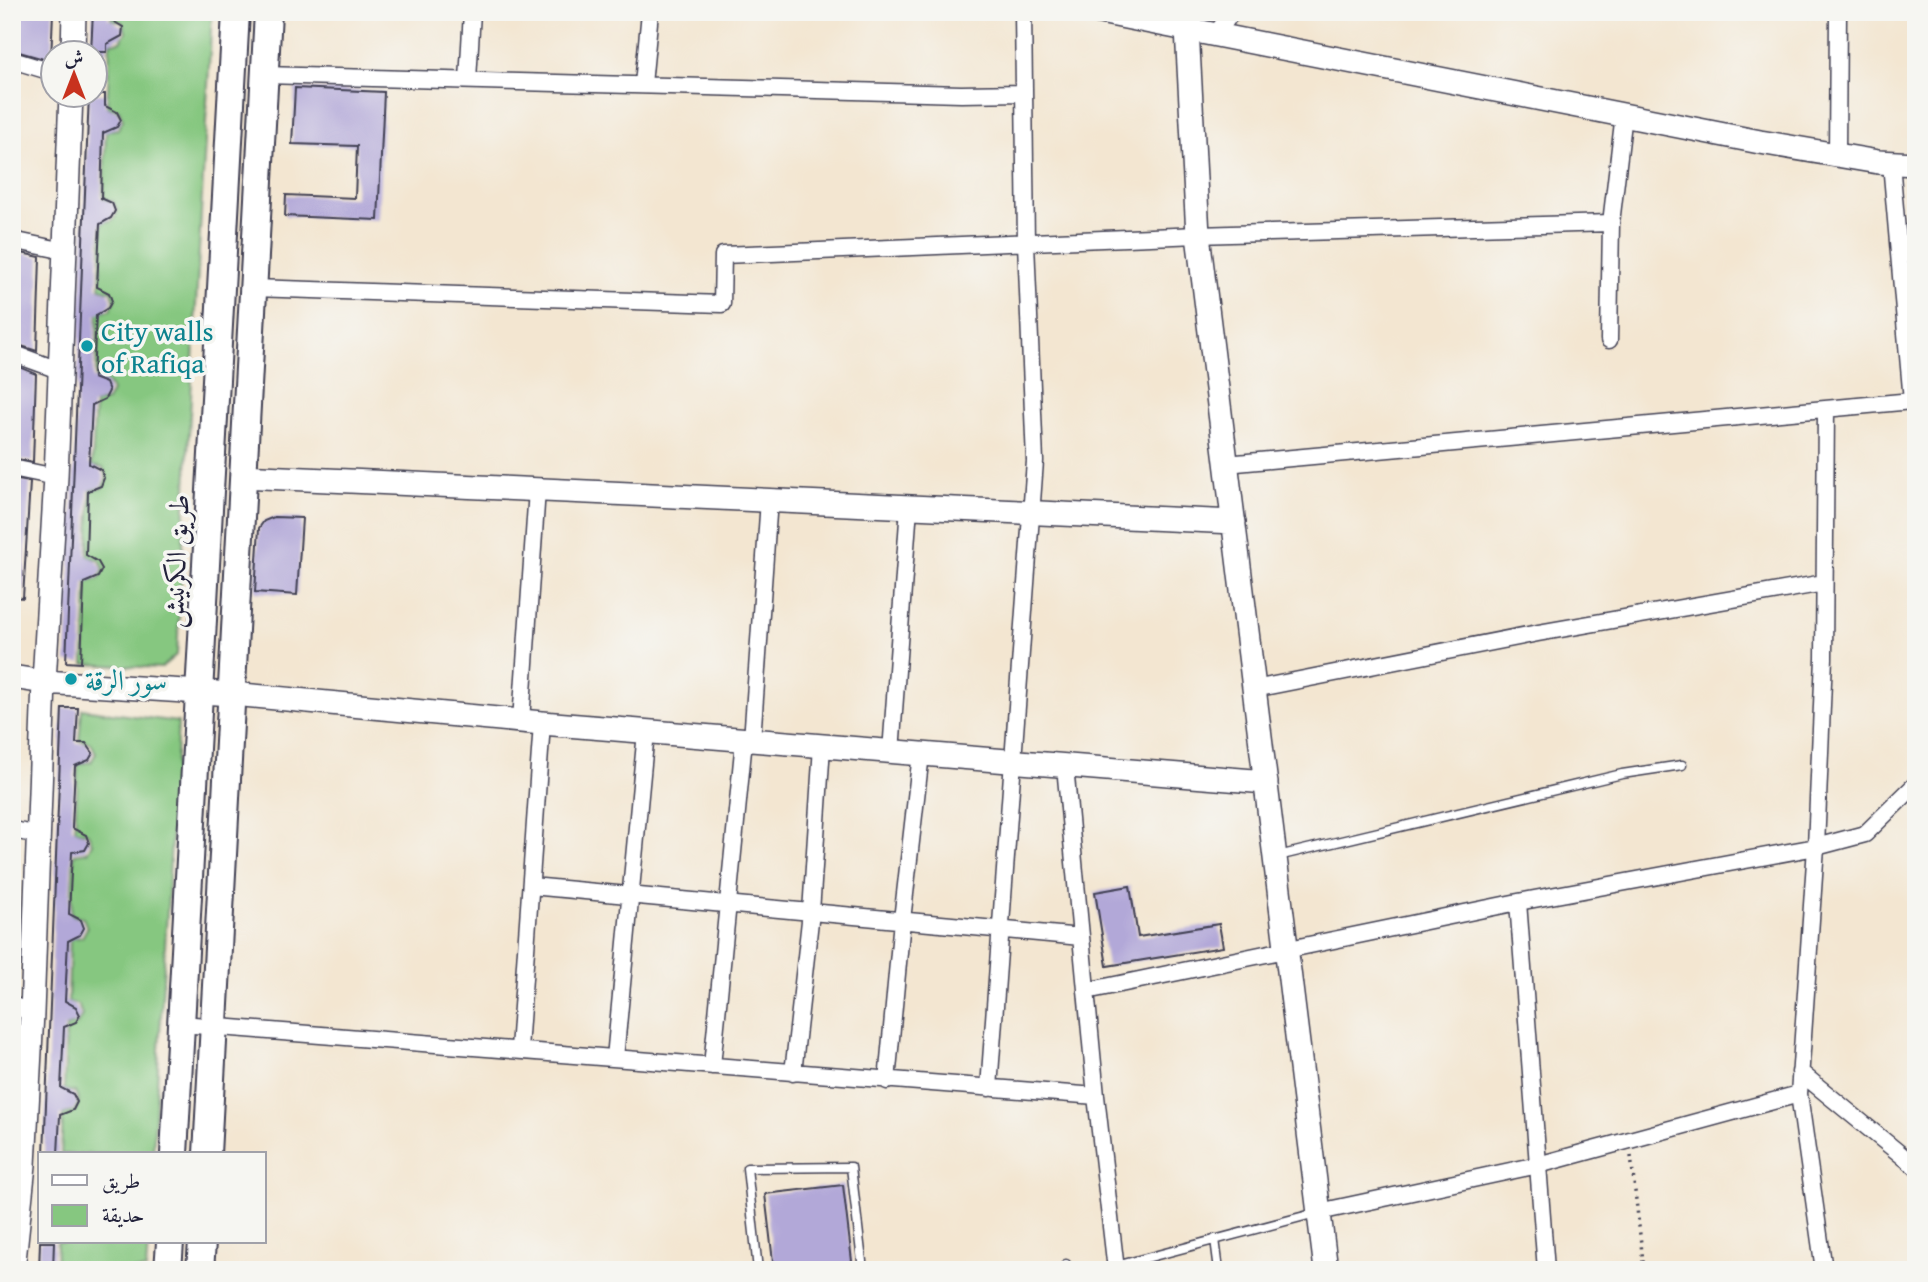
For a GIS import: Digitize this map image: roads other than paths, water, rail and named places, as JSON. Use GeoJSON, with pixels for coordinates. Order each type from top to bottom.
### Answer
{"type":"FeatureCollection","features":[{"type":"Feature","properties":{"kind":"main road","name":"طريق الكرنيش"},"geometry":{"type":"LineString","coordinates":[[174,1152],[236,12]]}},
{"type":"Feature","properties":{"kind":"main road"},"geometry":{"type":"LineString","coordinates":[[207,1152],[268,12]]}},
{"type":"Feature","properties":{"kind":"main road"},"geometry":{"type":"LineString","coordinates":[[168,1270],[170,1244]]}},
{"type":"Feature","properties":{"kind":"main road"},"geometry":{"type":"LineString","coordinates":[[200,1270],[202,1244]]}},
{"type":"Feature","properties":{"kind":"street"},"geometry":{"type":"LineString","coordinates":[[73,38],[74,12]]}},
{"type":"Feature","properties":{"kind":"street"},"geometry":{"type":"LineString","coordinates":[[468,80],[472,12]]}},
{"type":"Feature","properties":{"kind":"street"},"geometry":{"type":"LineString","coordinates":[[643,84],[650,12]]}},
{"type":"Feature","properties":{"kind":"street"},"geometry":{"type":"LineString","coordinates":[[989,1088],[1035,461],[1026,243],[1023,12]]}},
{"type":"Feature","properties":{"kind":"street"},"geometry":{"type":"LineString","coordinates":[[1100,12],[1760,142],[1891,163],[1916,164]]}},
{"type":"Feature","properties":{"kind":"street"},"geometry":{"type":"LineString","coordinates":[[1216,34],[1232,12]]}},
{"type":"Feature","properties":{"kind":"street"},"geometry":{"type":"LineString","coordinates":[[1837,155],[1838,12]]}},
{"type":"Feature","properties":{"kind":"street"},"geometry":{"type":"LineString","coordinates":[[1187,29],[1198,235],[1326,1270]]}},
{"type":"Feature","properties":{"kind":"street"},"geometry":{"type":"LineString","coordinates":[[12,60],[38,68]]}},
{"type":"Feature","properties":{"kind":"street"},"geometry":{"type":"LineString","coordinates":[[264,75],[961,94],[1024,93]]}},
{"type":"Feature","properties":{"kind":"street"},"geometry":{"type":"LineString","coordinates":[[13,1270],[22,1009],[40,835],[44,682],[61,371],[70,108]]}},
{"type":"Feature","properties":{"kind":"street"},"geometry":{"type":"LineString","coordinates":[[1609,340],[1611,223],[1624,114]]}},
{"type":"Feature","properties":{"kind":"street"},"geometry":{"type":"LineString","coordinates":[[1226,464],[1914,403],[1891,163]]}},
{"type":"Feature","properties":{"kind":"street"},"geometry":{"type":"LineString","coordinates":[[253,288],[722,304],[723,255],[1198,235],[1611,223]]}},
{"type":"Feature","properties":{"kind":"street"},"geometry":{"type":"LineString","coordinates":[[12,240],[65,251]]}},
{"type":"Feature","properties":{"kind":"street"},"geometry":{"type":"LineString","coordinates":[[12,353],[61,371]]}},
{"type":"Feature","properties":{"kind":"street"},"geometry":{"type":"LineString","coordinates":[[1824,1270],[1798,1094],[1816,847],[1826,409]]}},
{"type":"Feature","properties":{"kind":"street"},"geometry":{"type":"LineString","coordinates":[[12,468],[56,477]]}},
{"type":"Feature","properties":{"kind":"street"},"geometry":{"type":"LineString","coordinates":[[243,476],[1234,522]]}},
{"type":"Feature","properties":{"kind":"street"},"geometry":{"type":"LineString","coordinates":[[519,1049],[531,886],[531,722],[537,490]]}},
{"type":"Feature","properties":{"kind":"street"},"geometry":{"type":"LineString","coordinates":[[712,1066],[727,904],[748,740],[769,500]]}},
{"type":"Feature","properties":{"kind":"street"},"geometry":{"type":"LineString","coordinates":[[891,752],[909,507]]}},
{"type":"Feature","properties":{"kind":"street"},"geometry":{"type":"LineString","coordinates":[[1254,689],[1538,633],[1824,583]]}},
{"type":"Feature","properties":{"kind":"street"},"geometry":{"type":"LineString","coordinates":[[12,677],[44,682],[232,694],[646,732],[1266,782]]}},
{"type":"Feature","properties":{"kind":"street"},"geometry":{"type":"LineString","coordinates":[[615,1058],[646,732]]}},
{"type":"Feature","properties":{"kind":"street"},"geometry":{"type":"LineString","coordinates":[[793,1073],[811,912],[822,746]]}},
{"type":"Feature","properties":{"kind":"street"},"geometry":{"type":"LineString","coordinates":[[887,1081],[920,754]]}},
{"type":"Feature","properties":{"kind":"street"},"geometry":{"type":"LineString","coordinates":[[1065,766],[1096,1096],[1116,1268]]}},
{"type":"Feature","properties":{"kind":"street"},"geometry":{"type":"LineString","coordinates":[[1086,991],[1518,902],[1816,847],[1865,834],[1916,784]]}},
{"type":"Feature","properties":{"kind":"street"},"geometry":{"type":"LineString","coordinates":[[12,830],[40,835]]}},
{"type":"Feature","properties":{"kind":"street"},"geometry":{"type":"LineString","coordinates":[[531,886],[1081,937]]}},
{"type":"Feature","properties":{"kind":"street"},"geometry":{"type":"LineString","coordinates":[[1518,902],[1546,1270]]}},
{"type":"Feature","properties":{"kind":"street"},"geometry":{"type":"LineString","coordinates":[[181,1024],[1096,1096]]}},
{"type":"Feature","properties":{"kind":"street"},"geometry":{"type":"LineString","coordinates":[[1800,1072],[1916,1167]]}},
{"type":"Feature","properties":{"kind":"street"},"geometry":{"type":"LineString","coordinates":[[1319,1212],[1538,1164],[1798,1094]]}},
{"type":"Feature","properties":{"kind":"lane"},"geometry":{"type":"LineString","coordinates":[[1275,857],[1622,774],[1682,765]]}},
{"type":"Feature","properties":{"kind":"lane"},"geometry":{"type":"LineString","coordinates":[[758,1270],[747,1168],[851,1167],[863,1270]]}},
{"type":"Feature","properties":{"kind":"lane"},"geometry":{"type":"LineString","coordinates":[[1116,1268],[1319,1212]]}},
{"type":"Feature","properties":{"kind":"lane"},"geometry":{"type":"LineString","coordinates":[[1215,1239],[1219,1270]]}},
{"type":"Feature","properties":{"kind":"place","name":"City walls of Rafiqa"},"geometry":{"type":"Point","coordinates":[87,346]}},
{"type":"Feature","properties":{"kind":"place","name":"سور الرقة"},"geometry":{"type":"Point","coordinates":[71,679]}}]}
